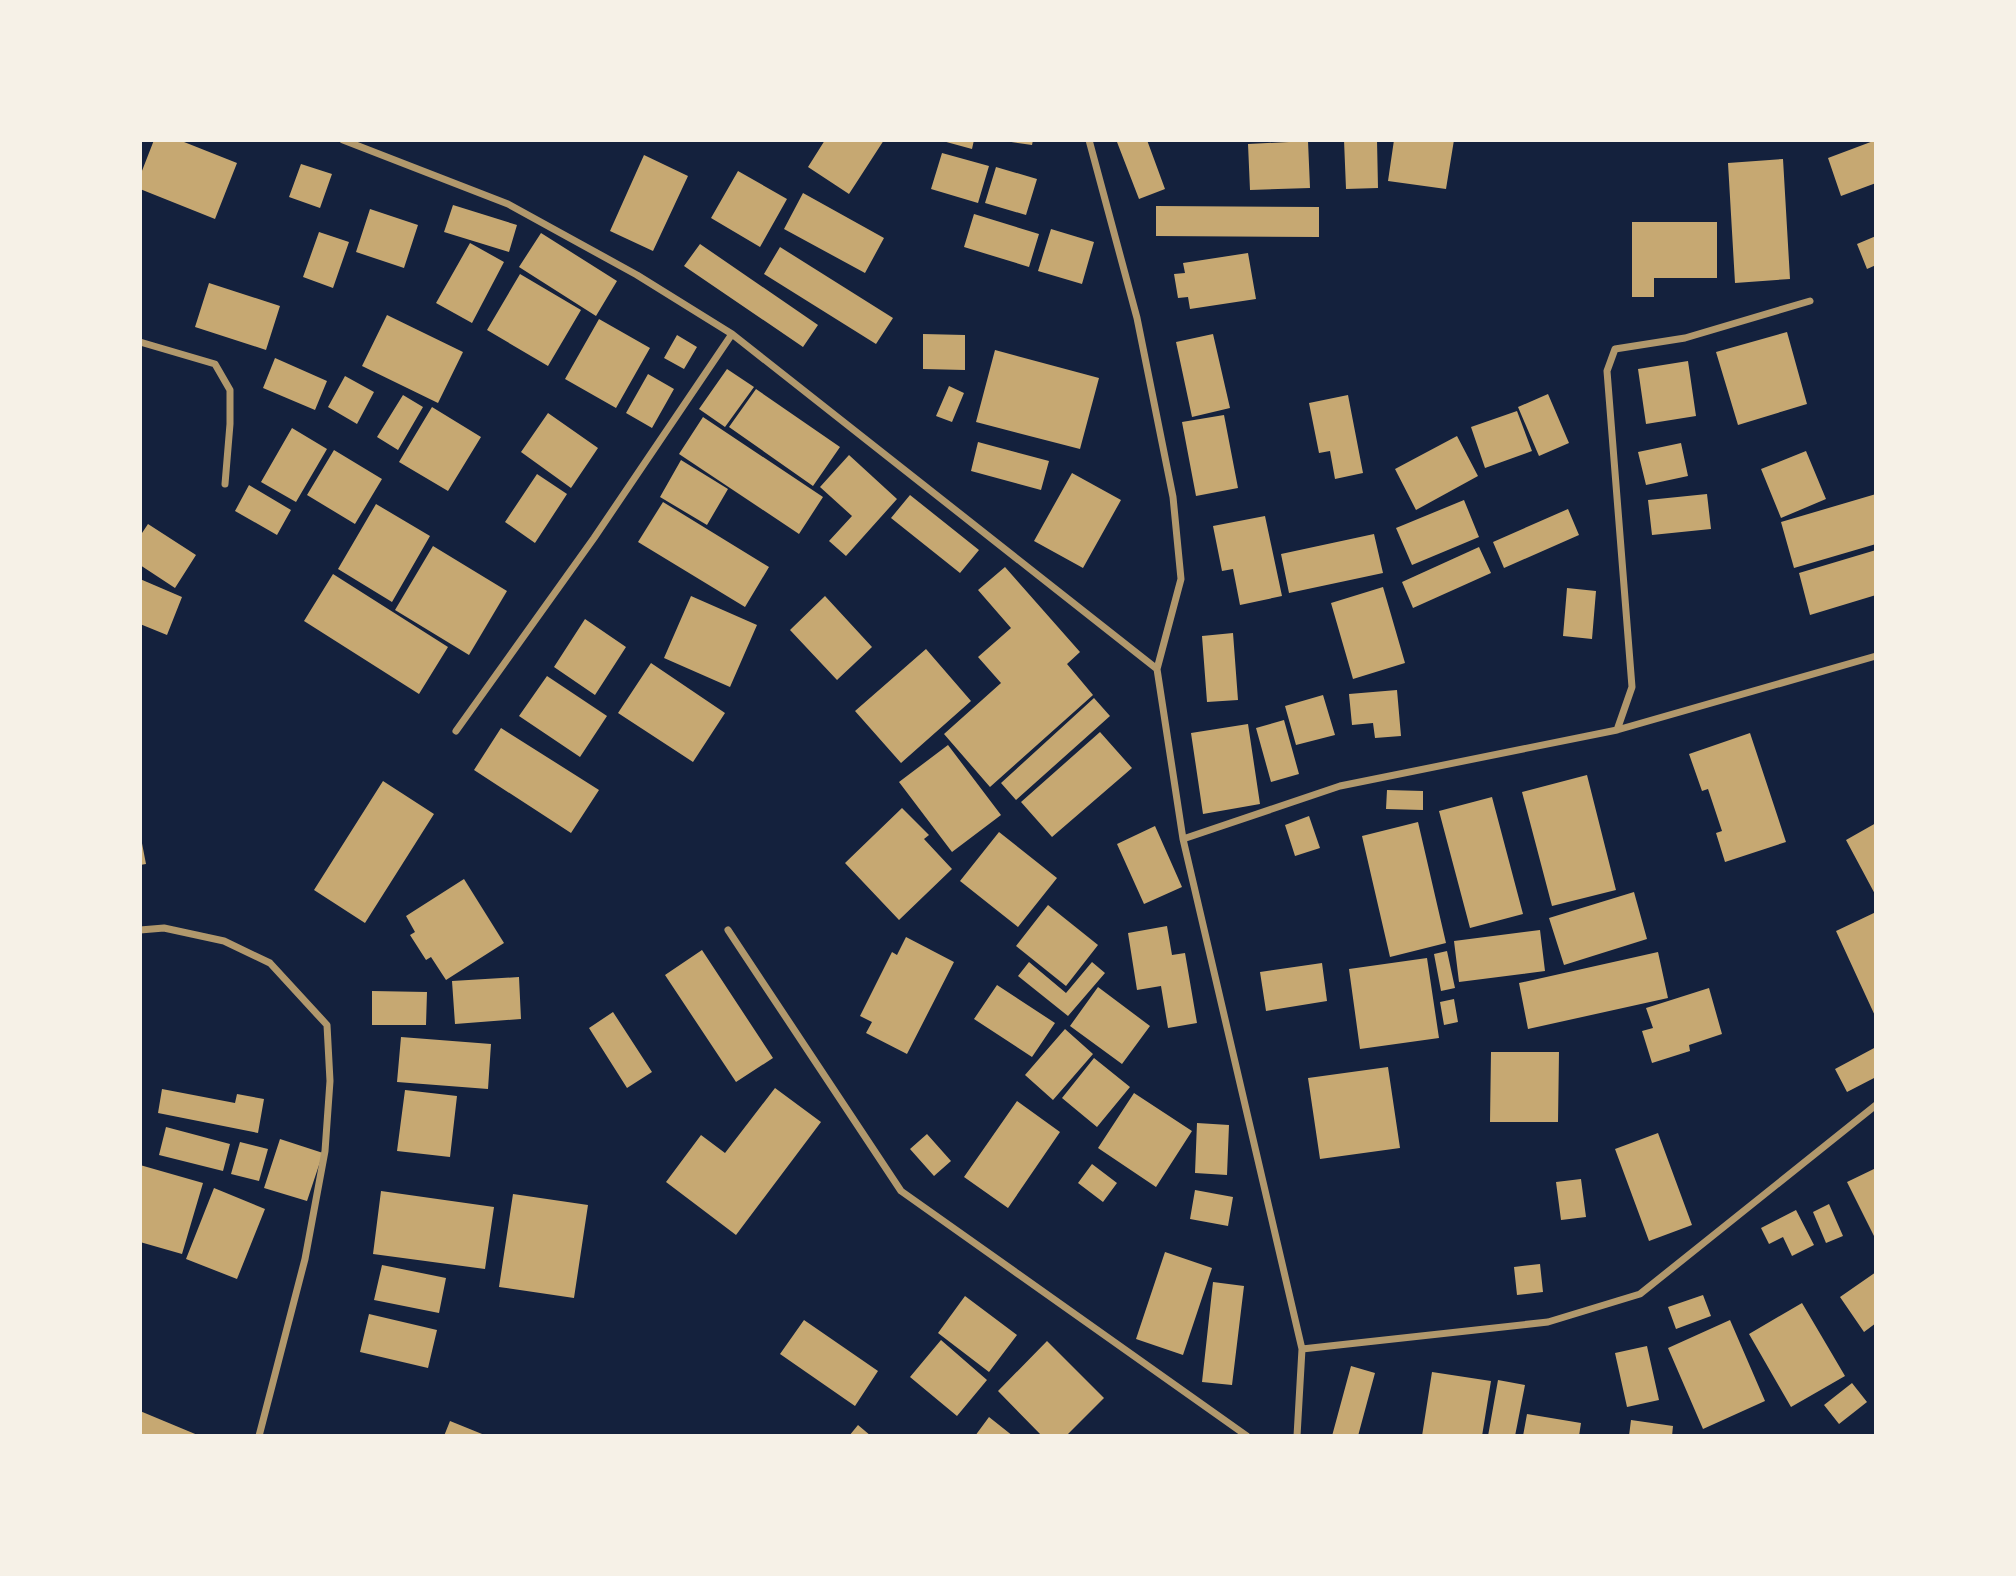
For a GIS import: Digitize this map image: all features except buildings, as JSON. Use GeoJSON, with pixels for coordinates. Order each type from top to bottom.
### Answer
{"type":"FeatureCollection","features":[{"type":"Feature","properties":{"kind":"street"},"geometry":{"type":"LineString","coordinates":[[343,140],[508,204],[637,275],[732,334],[1157,669]]}},
{"type":"Feature","properties":{"kind":"street"},"geometry":{"type":"LineString","coordinates":[[1089,140],[1137,318],[1173,497],[1181,579],[1157,669],[1183,839],[1301,1349],[1297,1436]]}},
{"type":"Feature","properties":{"kind":"street"},"geometry":{"type":"LineString","coordinates":[[1618,730],[1632,687],[1607,371],[1615,349],[1685,338],[1810,301]]}},
{"type":"Feature","properties":{"kind":"street"},"geometry":{"type":"LineString","coordinates":[[456,732],[594,538],[732,334]]}},
{"type":"Feature","properties":{"kind":"street"},"geometry":{"type":"LineString","coordinates":[[140,342],[215,364],[230,390],[225,484]]}},
{"type":"Feature","properties":{"kind":"street"},"geometry":{"type":"LineString","coordinates":[[1183,839],[1340,786],[1618,730],[1876,656]]}},
{"type":"Feature","properties":{"kind":"street"},"geometry":{"type":"LineString","coordinates":[[140,930],[164,928],[224,941],[270,963],[327,1025],[330,1081],[325,1151],[305,1259],[259,1436]]}},
{"type":"Feature","properties":{"kind":"street"},"geometry":{"type":"LineString","coordinates":[[728,930],[901,1191],[1247,1436]]}},
{"type":"Feature","properties":{"kind":"street"},"geometry":{"type":"LineString","coordinates":[[1301,1349],[1548,1322],[1640,1294],[1876,1106]]}}]}
